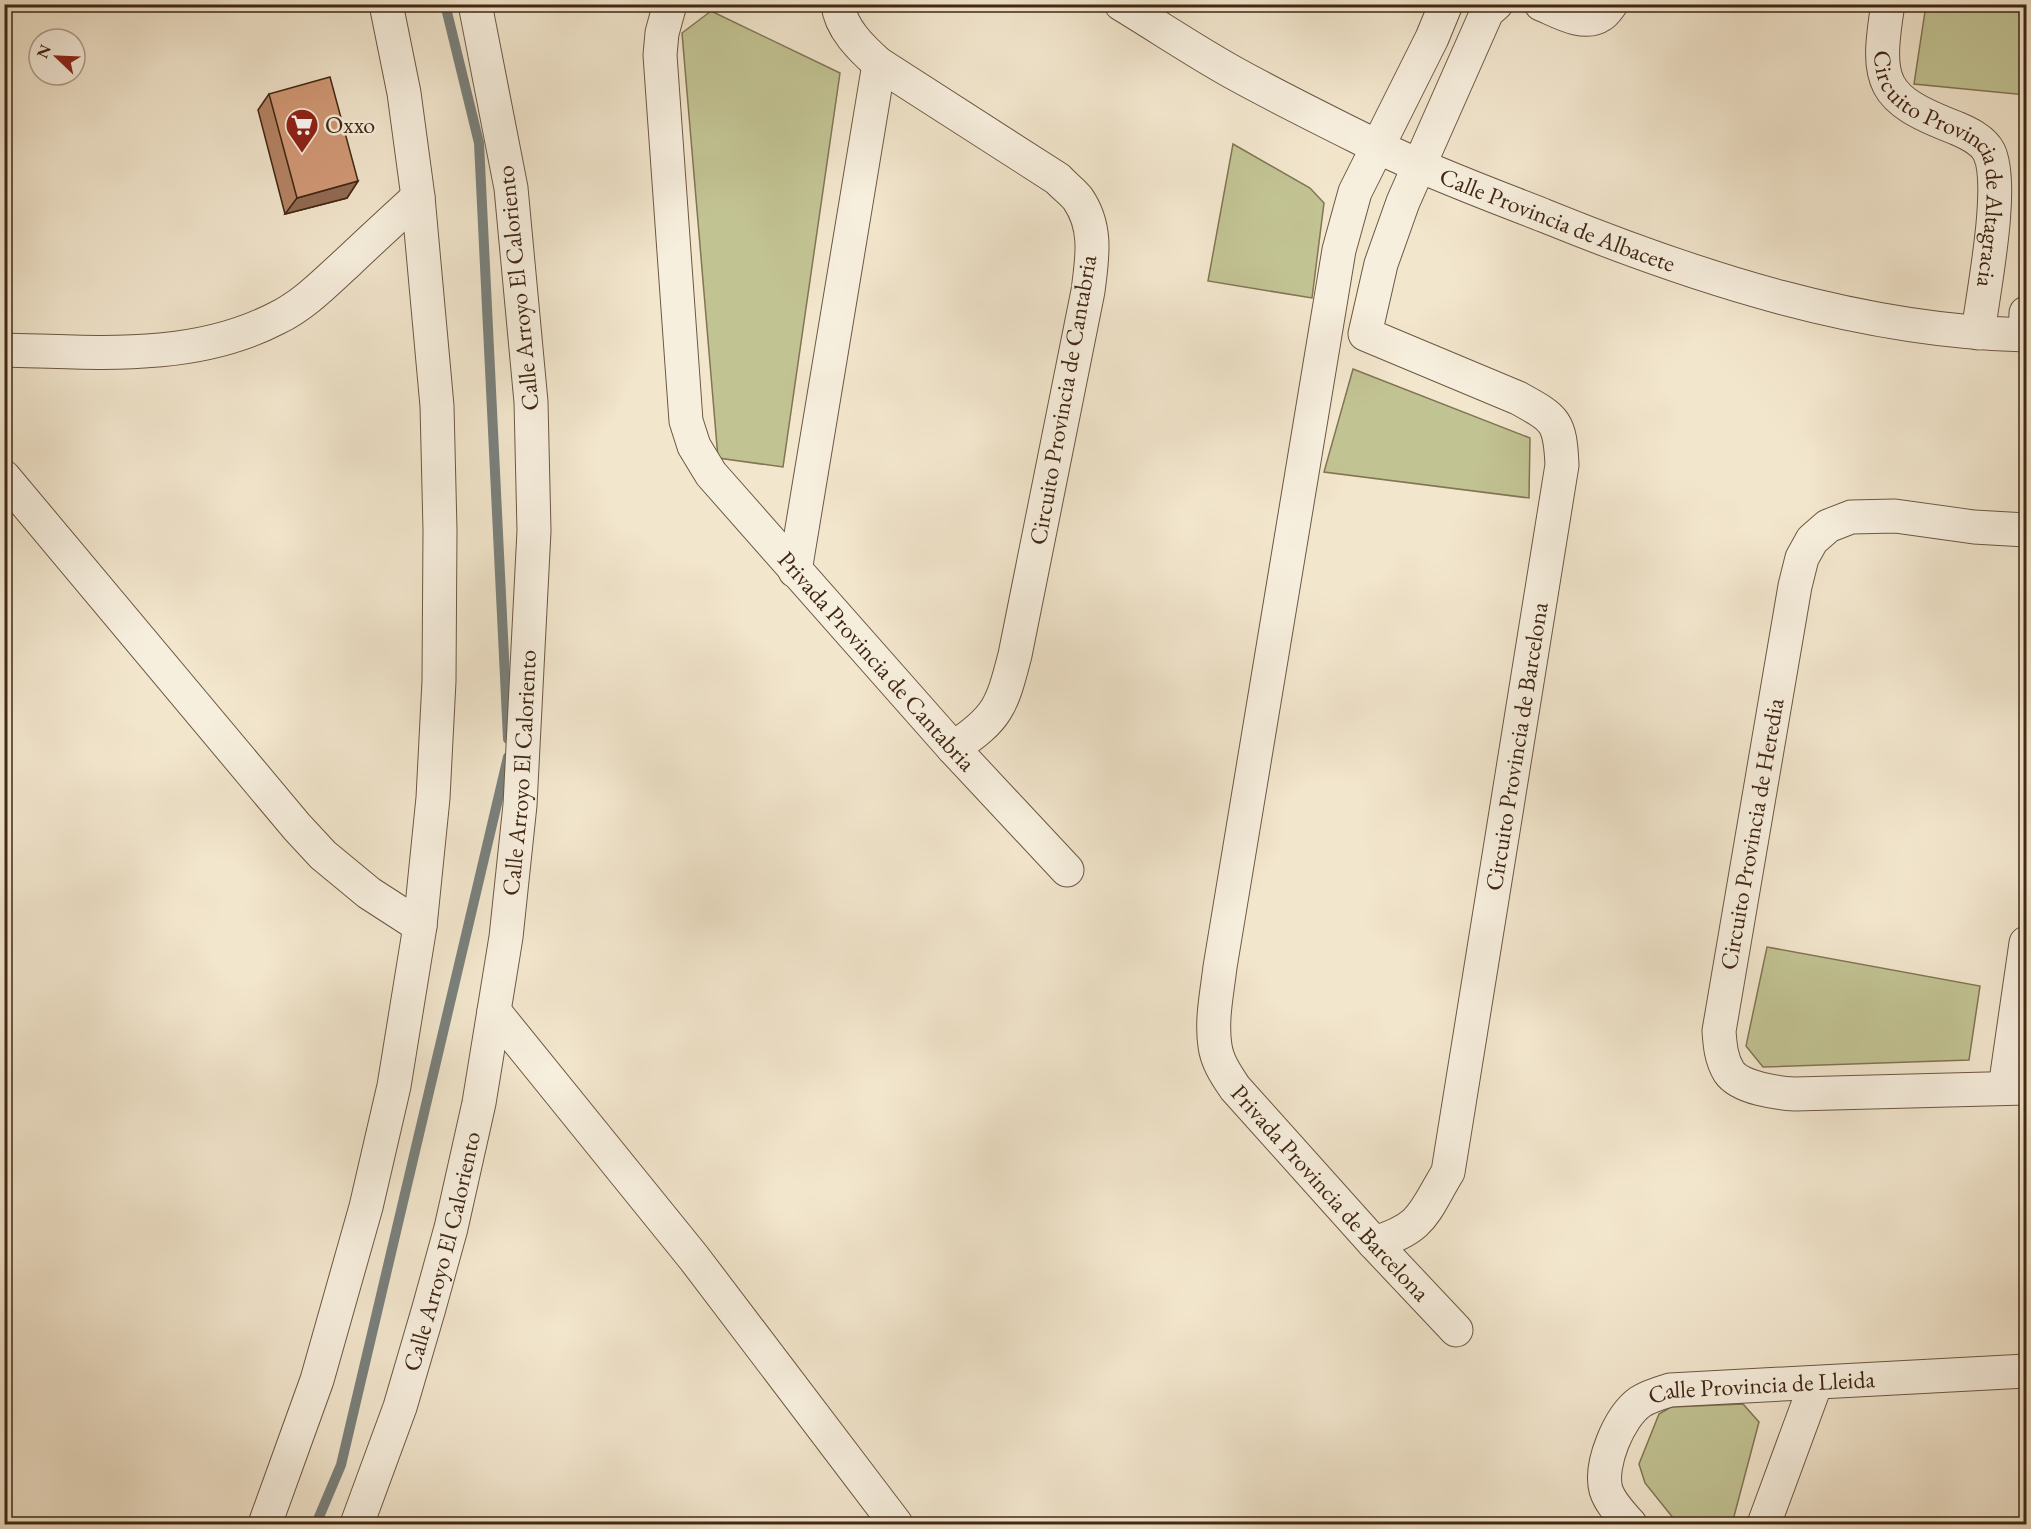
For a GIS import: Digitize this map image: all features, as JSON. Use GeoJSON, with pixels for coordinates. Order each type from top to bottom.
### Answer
{"type":"FeatureCollection","features":[{"type":"Feature","properties":{"kind":"street"},"geometry":{"type":"LineString","coordinates":[[266,1524],[317,1380],[366,1207],[394,1086],[420,926],[433,798],[439,681],[440,530],[437,406],[418,197],[404,93],[386,4]]}},
{"type":"Feature","properties":{"kind":"street","name":"Calle Arroyo El Caloriento"},"geometry":{"type":"LineString","coordinates":[[357,1524],[400,1407],[451,1228],[479,1102],[494,1011],[506,937],[520,805],[534,531],[531,402],[511,188],[475,4]]}},
{"type":"Feature","properties":{"kind":"street","name":"Privada Provincia de Cantabria"},"geometry":{"type":"LineString","coordinates":[[670,4],[662,33],[660,55],[686,421],[694,446],[711,474],[795,571],[1067,870]]}},
{"type":"Feature","properties":{"kind":"street","name":"Circuito Provincia de Cantabria"},"geometry":{"type":"LineString","coordinates":[[838,4],[842,20],[865,52],[879,64],[1058,179],[1078,199],[1091,224],[1092,256],[1088,291],[1013,664],[1005,692],[995,714],[976,733],[953,747]]}},
{"type":"Feature","properties":{"kind":"street","name":"Calle Provincia de Albacete"},"geometry":{"type":"LineString","coordinates":[[1122,4],[1234,72],[1378,146],[1624,248],[1735,285],[1864,317],[1978,333],[2026,328]]}},
{"type":"Feature","properties":{"kind":"street"},"geometry":{"type":"LineString","coordinates":[[1325,336],[1340,250],[1355,192],[1432,38],[1446,4]]}},
{"type":"Feature","properties":{"kind":"street"},"geometry":{"type":"LineString","coordinates":[[1365,334],[1381,264],[1403,202],[1488,12],[1496,4]]}},
{"type":"Feature","properties":{"kind":"street"},"geometry":{"type":"LineString","coordinates":[[1541,4],[1579,19],[1590,20],[1602,15],[1611,4]]}},
{"type":"Feature","properties":{"kind":"street","name":"Circuito Provincia de Altagracia"},"geometry":{"type":"LineString","coordinates":[[1888,4],[1882,53],[1883,72],[1891,91],[1905,104],[1928,117],[1981,141],[1989,153],[1994,172],[1995,206],[1978,333]]}},
{"type":"Feature","properties":{"kind":"street"},"geometry":{"type":"LineString","coordinates":[[795,571],[879,64]]}},
{"type":"Feature","properties":{"kind":"street"},"geometry":{"type":"LineString","coordinates":[[4,350],[114,352],[177,349],[226,339],[278,318],[316,291],[418,197]]}},
{"type":"Feature","properties":{"kind":"street","name":"Circuito Provincia de Barcelona"},"geometry":{"type":"LineString","coordinates":[[1325,336],[1341,330],[1365,334],[1518,398],[1541,410],[1556,423],[1561,442],[1562,465],[1448,1172],[1426,1212],[1411,1227],[1374,1243]]}},
{"type":"Feature","properties":{"kind":"street","name":"Privada Provincia de Barcelona"},"geometry":{"type":"LineString","coordinates":[[1325,336],[1220,967],[1214,1015],[1215,1048],[1222,1068],[1250,1106],[1456,1330]]}},
{"type":"Feature","properties":{"kind":"street"},"geometry":{"type":"LineString","coordinates":[[4,477],[303,834],[323,855],[369,893],[420,926]]}},
{"type":"Feature","properties":{"kind":"street","name":"Circuito Provincia de Heredia"},"geometry":{"type":"LineString","coordinates":[[2026,530],[1974,527],[1874,515],[1851,517],[1828,526],[1812,540],[1802,558],[1795,586],[1719,1031],[1721,1053],[1730,1074],[1751,1086],[1771,1093],[2016,1088],[2026,943]]}},
{"type":"Feature","properties":{"kind":"street"},"geometry":{"type":"LineString","coordinates":[[494,1011],[694,1258],[896,1524]]}},
{"type":"Feature","properties":{"kind":"street","name":"Calle Provincia de Lleida"},"geometry":{"type":"LineString","coordinates":[[1630,1524],[1607,1492],[1605,1468],[1623,1421],[1641,1402],[1653,1395],[1670,1390],[2026,1371]]}},
{"type":"Feature","properties":{"kind":"street"},"geometry":{"type":"LineString","coordinates":[[1764,1524],[1816,1383]]}},
{"type":"Feature","properties":{"kind":"green space"},"geometry":{"type":"Polygon","coordinates":[[[1926,5],[2026,5],[2026,95],[1914,84],[1926,5]]]}},
{"type":"Feature","properties":{"kind":"green space"},"geometry":{"type":"Polygon","coordinates":[[[711,11],[840,73],[783,467],[718,458],[682,33],[711,11]]]}},
{"type":"Feature","properties":{"kind":"green space"},"geometry":{"type":"Polygon","coordinates":[[[1233,144],[1310,188],[1324,203],[1312,298],[1208,281],[1233,144]]]}},
{"type":"Feature","properties":{"kind":"green space"},"geometry":{"type":"Polygon","coordinates":[[[1353,369],[1530,438],[1529,498],[1324,472],[1353,369]]]}},
{"type":"Feature","properties":{"kind":"green space"},"geometry":{"type":"Polygon","coordinates":[[[1767,947],[1980,986],[1969,1060],[1763,1067],[1746,1046],[1767,947]]]}},
{"type":"Feature","properties":{"kind":"green space"},"geometry":{"type":"Polygon","coordinates":[[[1743,1404],[1759,1422],[1732,1524],[1678,1524],[1645,1483],[1639,1464],[1659,1414],[1671,1407],[1743,1404]]]}},
{"type":"Feature","properties":{"kind":"building","name":"Oxxo"},"geometry":{"type":"Polygon","coordinates":[[[330,77],[358,181],[297,198],[269,94],[330,77]]]}},
{"type":"Feature","properties":{"kind":"waterway"},"geometry":{"type":"LineString","coordinates":[[445,4],[479,143],[508,739]]}},
{"type":"Feature","properties":{"kind":"waterway"},"geometry":{"type":"LineString","coordinates":[[316,1524],[341,1465],[508,757]]}},
{"type":"Feature","properties":{"kind":"place","name":"Oxxo"},"geometry":{"type":"Point","coordinates":[302,154]}}]}
